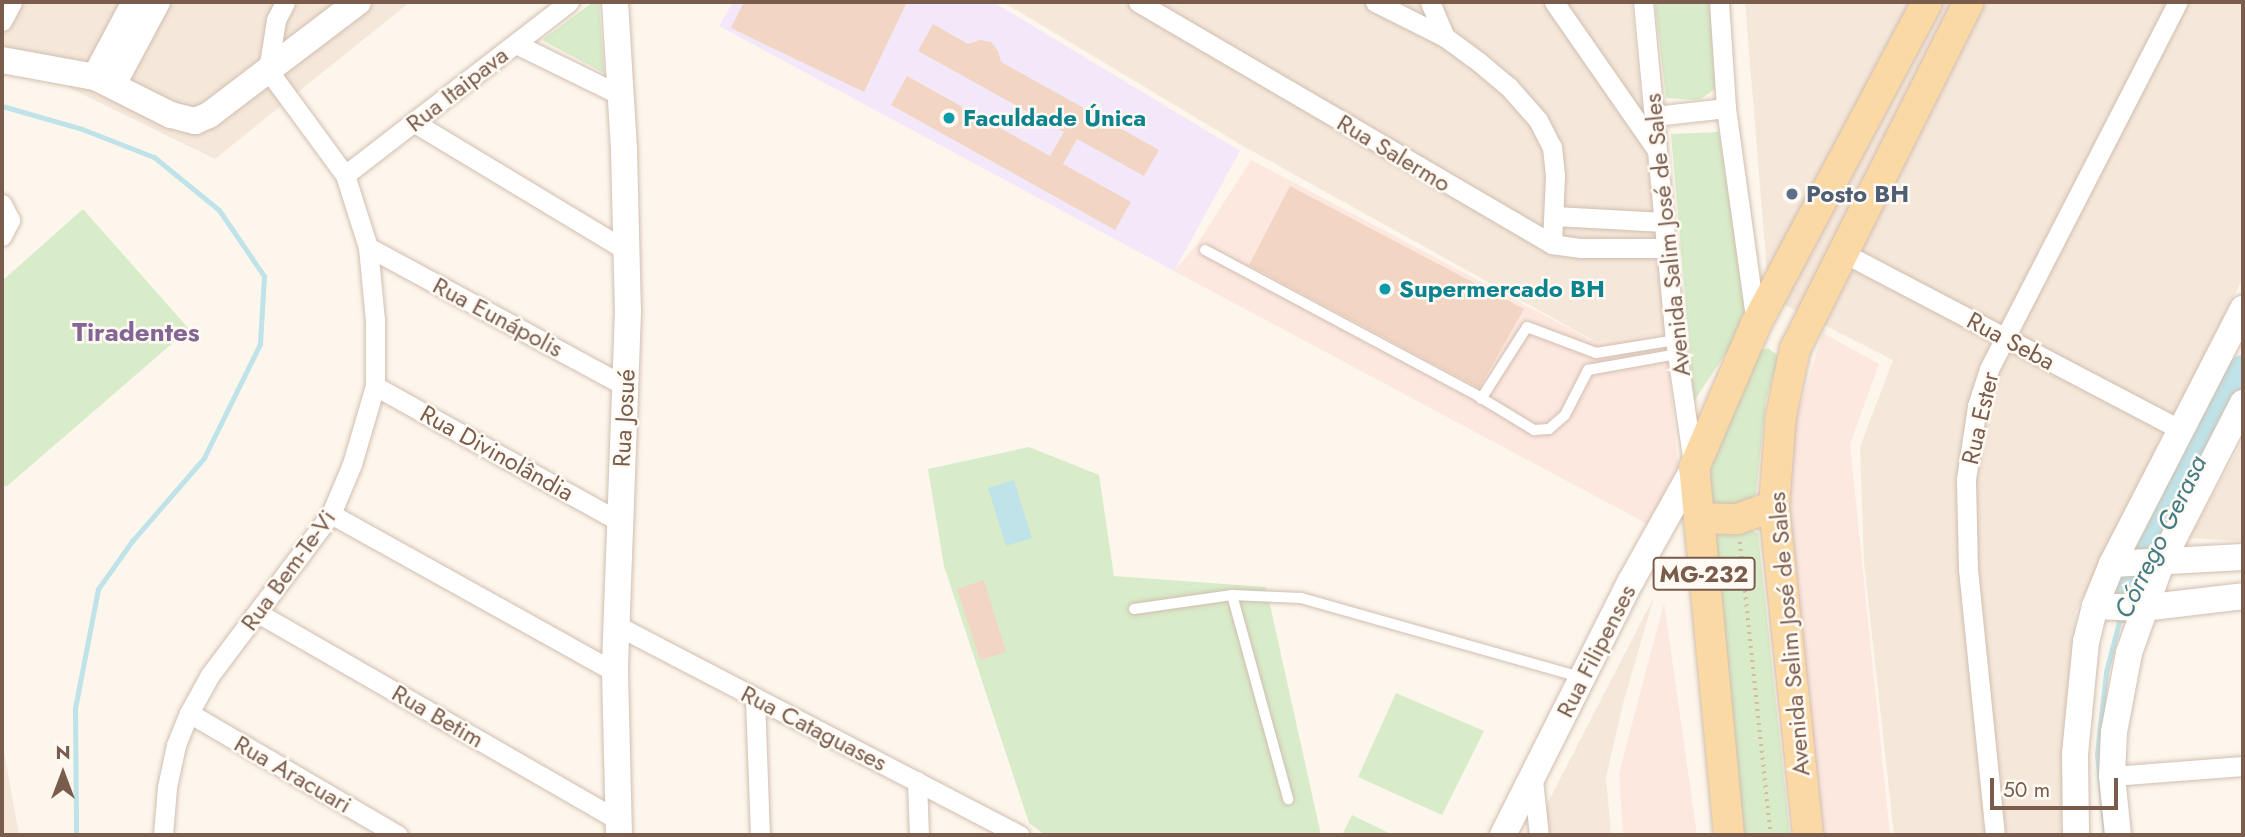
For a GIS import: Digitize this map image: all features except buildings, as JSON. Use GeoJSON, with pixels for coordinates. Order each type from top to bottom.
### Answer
{"type":"FeatureCollection","features":[{"type":"Feature","properties":{"kind":"main road","name":"MG-232"},"geometry":{"type":"LineString","coordinates":[[1729,835],[1694,468],[1756,324],[1927,2]]}},
{"type":"Feature","properties":{"kind":"main road","name":"MG-232"},"geometry":{"type":"LineString","coordinates":[[1795,349],[1969,2]]}},
{"type":"Feature","properties":{"kind":"main road"},"geometry":{"type":"LineString","coordinates":[[1869,115],[1902,132]]}},
{"type":"Feature","properties":{"kind":"main road"},"geometry":{"type":"LineString","coordinates":[[1756,324],[1774,331],[1795,349]]}},
{"type":"Feature","properties":{"kind":"main road","name":"Avenida Selim José de Sales"},"geometry":{"type":"LineString","coordinates":[[1795,349],[1781,416],[1774,506],[1808,835]]}},
{"type":"Feature","properties":{"kind":"main road"},"geometry":{"type":"LineString","coordinates":[[1699,518],[1737,519],[1774,506]]}},
{"type":"Feature","properties":{"kind":"street"},"geometry":{"type":"LineString","coordinates":[[2,21],[12,2]]}},
{"type":"Feature","properties":{"kind":"street"},"geometry":{"type":"LineString","coordinates":[[104,81],[135,2]]}},
{"type":"Feature","properties":{"kind":"street"},"geometry":{"type":"LineString","coordinates":[[104,81],[158,2]]}},
{"type":"Feature","properties":{"kind":"street"},"geometry":{"type":"LineString","coordinates":[[268,70],[276,20],[285,2]]}},
{"type":"Feature","properties":{"kind":"street"},"geometry":{"type":"LineString","coordinates":[[2,60],[104,81],[183,120],[202,118],[358,2]]}},
{"type":"Feature","properties":{"kind":"street","name":"Rua Itaipava"},"geometry":{"type":"LineString","coordinates":[[345,175],[569,2]]}},
{"type":"Feature","properties":{"kind":"street","name":"Rua Josué"},"geometry":{"type":"LineString","coordinates":[[615,2],[627,251],[627,387],[619,521],[615,672],[618,827]]}},
{"type":"Feature","properties":{"kind":"street","name":"Rua Salermo"},"geometry":{"type":"LineString","coordinates":[[1138,2],[1552,244],[1581,248],[1668,248]]}},
{"type":"Feature","properties":{"kind":"street"},"geometry":{"type":"LineString","coordinates":[[1375,2],[1445,37],[1508,86],[1538,120],[1552,148],[1555,216],[1552,244]]}},
{"type":"Feature","properties":{"kind":"street"},"geometry":{"type":"LineString","coordinates":[[1430,2],[1445,37]]}},
{"type":"Feature","properties":{"kind":"street"},"geometry":{"type":"LineString","coordinates":[[1554,2],[1659,153]]}},
{"type":"Feature","properties":{"kind":"street","name":"Avenida Salim José de Sales"},"geometry":{"type":"LineString","coordinates":[[1643,2],[1676,347],[1694,468]]}},
{"type":"Feature","properties":{"kind":"street","name":"Rua Ester"},"geometry":{"type":"LineString","coordinates":[[1995,835],[1968,569],[1966,478],[1978,406],[1989,369],[2178,2]]}},
{"type":"Feature","properties":{"kind":"street"},"geometry":{"type":"LineString","coordinates":[[1722,6],[1726,108],[1756,324]]}},
{"type":"Feature","properties":{"kind":"street"},"geometry":{"type":"LineString","coordinates":[[516,44],[620,95]]}},
{"type":"Feature","properties":{"kind":"street","name":"Rua Bem-Te-Vi"},"geometry":{"type":"LineString","coordinates":[[163,835],[167,787],[176,745],[189,713],[210,675],[331,514],[352,464],[375,386],[375,320],[368,247],[345,175],[268,70]]}},
{"type":"Feature","properties":{"kind":"street"},"geometry":{"type":"LineString","coordinates":[[1655,116],[1726,108]]}},
{"type":"Feature","properties":{"kind":"street"},"geometry":{"type":"LineString","coordinates":[[415,123],[627,251]]}},
{"type":"Feature","properties":{"kind":"street"},"geometry":{"type":"LineString","coordinates":[[2,204],[10,220],[2,236]]}},
{"type":"Feature","properties":{"kind":"street"},"geometry":{"type":"LineString","coordinates":[[1555,216],[1664,222]]}},
{"type":"Feature","properties":{"kind":"street","name":"Rua Eunápolis"},"geometry":{"type":"LineString","coordinates":[[368,247],[627,387]]}},
{"type":"Feature","properties":{"kind":"street","name":"Rua Seba"},"geometry":{"type":"LineString","coordinates":[[1842,251],[2181,430]]}},
{"type":"Feature","properties":{"kind":"street"},"geometry":{"type":"LineString","coordinates":[[2076,835],[2075,754],[2086,642],[2124,607],[2141,565],[2181,430],[2243,309]]}},
{"type":"Feature","properties":{"kind":"street","name":"Rua Divinolândia"},"geometry":{"type":"LineString","coordinates":[[375,386],[619,521]]}},
{"type":"Feature","properties":{"kind":"street"},"geometry":{"type":"LineString","coordinates":[[2118,835],[2112,776],[2114,732],[2130,653],[2124,607],[2141,565],[2243,403]]}},
{"type":"Feature","properties":{"kind":"street","name":"Rua Filipenses"},"geometry":{"type":"LineString","coordinates":[[1503,835],[1533,780],[1581,677],[1694,468]]}},
{"type":"Feature","properties":{"kind":"street"},"geometry":{"type":"LineString","coordinates":[[331,514],[615,672]]}},
{"type":"Feature","properties":{"kind":"street"},"geometry":{"type":"LineString","coordinates":[[2141,565],[2243,557]]}},
{"type":"Feature","properties":{"kind":"street"},"geometry":{"type":"LineString","coordinates":[[2124,607],[2243,596]]}},
{"type":"Feature","properties":{"kind":"street","name":"Rua Betim"},"geometry":{"type":"LineString","coordinates":[[258,613],[618,827]]}},
{"type":"Feature","properties":{"kind":"street","name":"Rua Cataguases"},"geometry":{"type":"LineString","coordinates":[[617,625],[1016,833]]}},
{"type":"Feature","properties":{"kind":"street"},"geometry":{"type":"LineString","coordinates":[[755,699],[760,835]]}},
{"type":"Feature","properties":{"kind":"street","name":"Rua Aracuari"},"geometry":{"type":"LineString","coordinates":[[189,713],[398,835]]}},
{"type":"Feature","properties":{"kind":"street"},"geometry":{"type":"LineString","coordinates":[[2112,776],[2243,765]]}},
{"type":"Feature","properties":{"kind":"street"},"geometry":{"type":"LineString","coordinates":[[1533,780],[1539,835]]}},
{"type":"Feature","properties":{"kind":"street"},"geometry":{"type":"LineString","coordinates":[[917,781],[919,835]]}},
{"type":"Feature","properties":{"kind":"lane"},"geometry":{"type":"LineString","coordinates":[[1205,250],[1542,432],[1565,415],[1588,370],[1676,347]]}},
{"type":"Feature","properties":{"kind":"lane"},"geometry":{"type":"LineString","coordinates":[[1481,398],[1527,327],[1596,353],[1676,347]]}},
{"type":"Feature","properties":{"kind":"lane"},"geometry":{"type":"LineString","coordinates":[[1134,609],[1232,595],[1301,598],[1581,677]]}},
{"type":"Feature","properties":{"kind":"lane"},"geometry":{"type":"LineString","coordinates":[[1232,595],[1288,799]]}},
{"type":"Feature","properties":{"kind":"path"},"geometry":{"type":"LineString","coordinates":[[1737,519],[1771,835]]}},
{"type":"Feature","properties":{"kind":"shaded area"},"geometry":{"type":"Polygon","coordinates":[[[2,2],[410,2],[215,159],[2,55],[2,2]]]}},
{"type":"Feature","properties":{"kind":"shaded area"},"geometry":{"type":"Polygon","coordinates":[[[733,2],[993,2],[1240,151],[1174,271],[719,26],[733,2]]]}},
{"type":"Feature","properties":{"kind":"shaded area"},"geometry":{"type":"Polygon","coordinates":[[[1003,2],[1631,2],[1666,334],[1596,342],[1243,146],[1003,2]]]}},
{"type":"Feature","properties":{"kind":"shaded area"},"geometry":{"type":"Polygon","coordinates":[[[1745,2],[2243,2],[2243,278],[2076,611],[2061,826],[2063,835],[1894,835],[1864,563],[1860,447],[1893,360],[1769,297],[1745,2]]]}},
{"type":"Feature","properties":{"kind":"shaded area"},"geometry":{"type":"Polygon","coordinates":[[[1251,160],[1595,342],[1666,334],[1679,476],[1653,527],[1174,271],[1198,243],[1251,160]]]}},
{"type":"Feature","properties":{"kind":"shaded area"},"geometry":{"type":"Polygon","coordinates":[[[1823,333],[1879,364],[1850,444],[1890,835],[1819,835],[1787,523],[1792,432],[1823,333]]]}},
{"type":"Feature","properties":{"kind":"shaded area"},"geometry":{"type":"Polygon","coordinates":[[[2243,440],[2243,541],[2189,538],[2243,440]]]}},
{"type":"Feature","properties":{"kind":"shaded area"},"geometry":{"type":"Polygon","coordinates":[[[1654,597],[1624,700],[1606,777],[1611,835],[1531,835],[1654,597]]]}},
{"type":"Feature","properties":{"kind":"shaded area"},"geometry":{"type":"Polygon","coordinates":[[[1664,603],[1697,835],[1623,835],[1619,773],[1664,603]]]}},
{"type":"Feature","properties":{"kind":"shaded area"},"geometry":{"type":"Polygon","coordinates":[[[2,740],[19,835],[2,835],[2,740]]]}},
{"type":"Feature","properties":{"kind":"green space"},"geometry":{"type":"Polygon","coordinates":[[[593,2],[599,2],[604,73],[542,40],[593,2]]]}},
{"type":"Feature","properties":{"kind":"green space"},"geometry":{"type":"Polygon","coordinates":[[[1655,2],[1713,2],[1715,89],[1699,100],[1666,98],[1655,2]]]}},
{"type":"Feature","properties":{"kind":"green space"},"geometry":{"type":"Polygon","coordinates":[[[1719,132],[1748,320],[1694,401],[1671,134],[1719,132]]]}},
{"type":"Feature","properties":{"kind":"green space"},"geometry":{"type":"Polygon","coordinates":[[[83,209],[189,329],[6,487],[2,483],[2,281],[83,209]]]}},
{"type":"Feature","properties":{"kind":"green space"},"geometry":{"type":"Polygon","coordinates":[[[1768,348],[1777,355],[1777,363],[1766,400],[1756,494],[1746,508],[1710,506],[1708,464],[1760,350],[1768,348]]]}},
{"type":"Feature","properties":{"kind":"green space"},"geometry":{"type":"Polygon","coordinates":[[[1029,447],[1099,475],[1114,576],[1266,587],[1321,835],[1045,835],[1029,823],[944,566],[928,469],[1029,447]]]}},
{"type":"Feature","properties":{"kind":"green space"},"geometry":{"type":"Polygon","coordinates":[[[1726,529],[1748,529],[1758,533],[1790,835],[1742,835],[1710,542],[1726,529]]]}},
{"type":"Feature","properties":{"kind":"green space"},"geometry":{"type":"Polygon","coordinates":[[[1396,693],[1484,731],[1442,815],[1358,777],[1396,693]]]}},
{"type":"Feature","properties":{"kind":"green space"},"geometry":{"type":"Polygon","coordinates":[[[1352,815],[1393,835],[1342,835],[1352,815]]]}},
{"type":"Feature","properties":{"kind":"water"},"geometry":{"type":"Polygon","coordinates":[[[1014,480],[1032,538],[1006,546],[988,488],[1014,480]]]}},
{"type":"Feature","properties":{"kind":"waterway"},"geometry":{"type":"LineString","coordinates":[[2,106],[82,129],[154,157],[219,210],[264,276],[260,344],[204,458],[132,541],[98,589],[75,708],[76,835]]}},
{"type":"Feature","properties":{"kind":"waterway","name":"Córrego Gerasa"},"geometry":{"type":"LineString","coordinates":[[2123,607],[2243,371]]}},
{"type":"Feature","properties":{"kind":"waterway","name":"Córrego Gerasa"},"geometry":{"type":"LineString","coordinates":[[2105,835],[2097,754],[2106,672],[2121,614]]}},
{"type":"Feature","properties":{"kind":"place","name":"Faculdade Única"},"geometry":{"type":"Point","coordinates":[949,118]}},
{"type":"Feature","properties":{"kind":"place","name":"Posto BH"},"geometry":{"type":"Point","coordinates":[1792,194]}},
{"type":"Feature","properties":{"kind":"place","name":"Supermercado BH"},"geometry":{"type":"Point","coordinates":[1385,289]}},
{"type":"Feature","properties":{"kind":"district","name":"Tiradentes"},"geometry":{"type":"Point","coordinates":[136,333]}}]}
